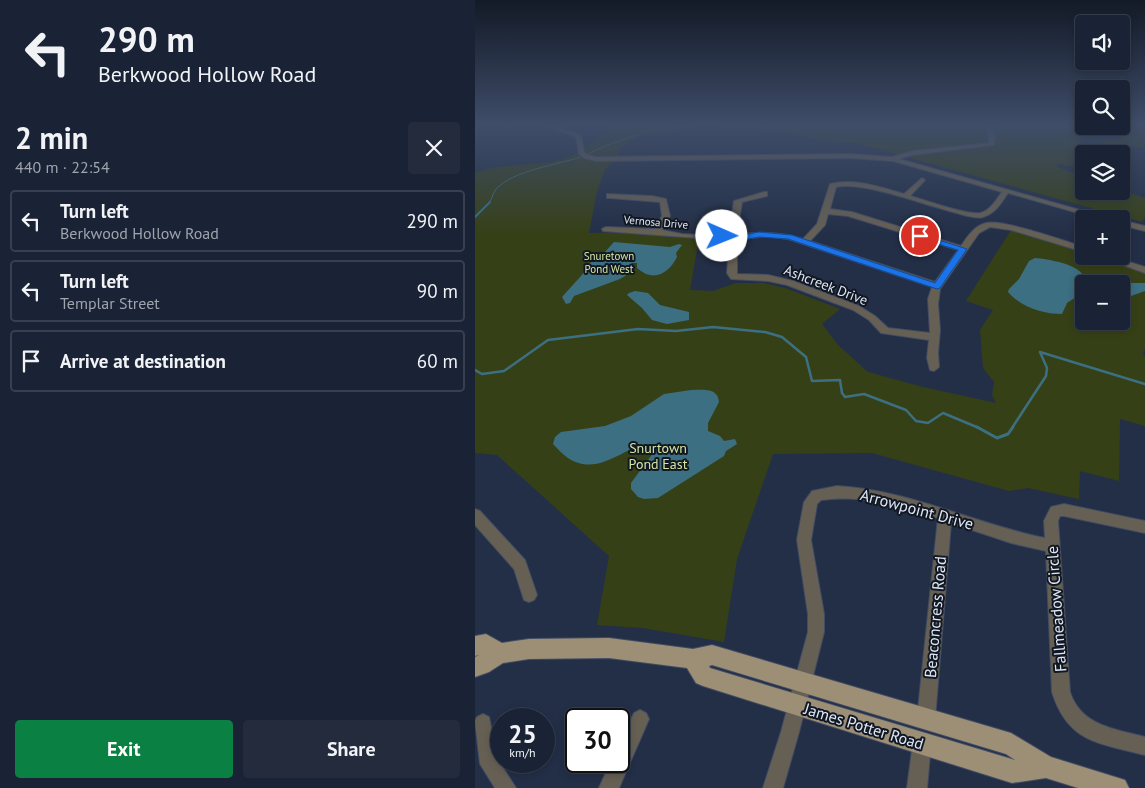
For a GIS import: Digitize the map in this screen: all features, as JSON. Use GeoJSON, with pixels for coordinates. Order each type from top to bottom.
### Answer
{"type":"FeatureCollection","features":[{"type":"Feature","properties":{"kind":"main road","name":"James Potter Road"},"geometry":{"type":"LineString","coordinates":[[475,646],[486,644],[500,653]]}},
{"type":"Feature","properties":{"kind":"main road","name":"James Potter Road"},"geometry":{"type":"LineString","coordinates":[[475,666],[482,665],[500,653],[529,649],[609,648],[663,653],[693,659],[712,655],[1011,744],[1046,768],[1117,788]]}},
{"type":"Feature","properties":{"kind":"main road","name":"James Potter Road"},"geometry":{"type":"LineString","coordinates":[[693,659],[703,676],[1012,772],[1046,768]]}},
{"type":"Feature","properties":{"kind":"street"},"geometry":{"type":"LineString","coordinates":[[903,162],[1077,210]]}},
{"type":"Feature","properties":{"kind":"street"},"geometry":{"type":"LineString","coordinates":[[905,197],[922,180]]}},
{"type":"Feature","properties":{"kind":"street"},"geometry":{"type":"LineString","coordinates":[[804,242],[820,226],[833,186],[840,183],[863,186],[905,197],[960,213],[977,221],[991,222],[1075,247]]}},
{"type":"Feature","properties":{"kind":"street"},"geometry":{"type":"LineString","coordinates":[[934,367],[932,357],[934,336],[933,298],[937,286],[963,249],[977,221],[993,209],[1007,190]]}},
{"type":"Feature","properties":{"kind":"street"},"geometry":{"type":"LineString","coordinates":[[733,236],[738,201],[764,194]]}},
{"type":"Feature","properties":{"kind":"street"},"geometry":{"type":"LineString","coordinates":[[611,196],[624,199],[656,198],[663,201],[666,216],[657,232]]}},
{"type":"Feature","properties":{"kind":"street"},"geometry":{"type":"LineString","coordinates":[[991,222],[993,209]]}},
{"type":"Feature","properties":{"kind":"street"},"geometry":{"type":"LineString","coordinates":[[825,211],[849,214],[963,249]]}},
{"type":"Feature","properties":{"kind":"street"},"geometry":{"type":"LineString","coordinates":[[977,221],[991,222]]}},
{"type":"Feature","properties":{"kind":"street"},"geometry":{"type":"LineString","coordinates":[[1130,225],[1145,229]]}},
{"type":"Feature","properties":{"kind":"street","name":"Vernosa Drive"},"geometry":{"type":"LineString","coordinates":[[605,229],[657,232],[676,236],[782,236],[937,286]]}},
{"type":"Feature","properties":{"kind":"street","name":"Ashcreek Drive"},"geometry":{"type":"LineString","coordinates":[[733,236],[731,273],[734,277],[768,278],[790,283],[856,308],[872,318],[885,331],[934,336]]}},
{"type":"Feature","properties":{"kind":"street"},"geometry":{"type":"LineString","coordinates":[[1130,265],[1145,270]]}},
{"type":"Feature","properties":{"kind":"street","name":"Arrowpoint Drive"},"geometry":{"type":"LineString","coordinates":[[773,788],[797,705],[817,625],[804,540],[806,523],[813,498],[817,495],[828,493],[861,492],[945,515],[1012,537],[1052,546]]}},
{"type":"Feature","properties":{"kind":"street","name":"Fallmeadow Circle"},"geometry":{"type":"LineString","coordinates":[[1145,527],[1076,512],[1056,511],[1051,521],[1061,692],[1065,709],[1072,718],[1087,729],[1145,746]]}},
{"type":"Feature","properties":{"kind":"street"},"geometry":{"type":"LineString","coordinates":[[475,515],[520,565],[529,594]]}},
{"type":"Feature","properties":{"kind":"street","name":"Beaconcress Road"},"geometry":{"type":"LineString","coordinates":[[926,719],[945,515]]}},
{"type":"Feature","properties":{"kind":"street"},"geometry":{"type":"LineString","coordinates":[[609,788],[640,719]]}},
{"type":"Feature","properties":{"kind":"street"},"geometry":{"type":"LineString","coordinates":[[483,723],[489,764],[506,788]]}},
{"type":"Feature","properties":{"kind":"street"},"geometry":{"type":"LineString","coordinates":[[917,788],[921,743]]}},
{"type":"Feature","properties":{"kind":"green space"},"geometry":{"type":"Polygon","coordinates":[[[552,162],[614,162],[606,168],[597,191],[589,233],[640,232],[673,237],[699,238],[690,290],[713,291],[736,283],[764,283],[785,288],[840,309],[822,324],[838,345],[868,372],[923,387],[996,403],[992,395],[994,382],[983,368],[980,330],[993,310],[966,301],[1011,230],[1075,249],[1075,265],[1122,265],[1145,273],[1145,348],[1143,355],[1145,356],[1145,426],[1120,419],[1119,481],[1080,471],[1079,499],[1028,488],[1009,491],[872,453],[773,454],[737,559],[724,642],[643,628],[597,625],[609,556],[497,455],[475,453],[475,173],[499,167],[552,162]]]}},
{"type":"Feature","properties":{"kind":"green space"},"geometry":{"type":"Polygon","coordinates":[[[924,162],[1075,162],[1075,167],[1059,164],[1057,167],[1075,174],[1075,200],[1130,200],[1130,193],[1145,198],[1145,217],[1142,222],[1130,219],[1130,210],[1099,210],[924,162]]]}},
{"type":"Feature","properties":{"kind":"water"},"geometry":{"type":"Polygon","coordinates":[[[614,242],[670,247],[682,245],[676,253],[677,257],[674,263],[660,274],[649,275],[637,268],[637,263],[632,263],[628,274],[620,279],[574,296],[570,303],[566,304],[562,297],[591,262],[604,253],[614,242]]]}},
{"type":"Feature","properties":{"kind":"water"},"geometry":{"type":"Polygon","coordinates":[[[1035,258],[1063,263],[1082,274],[1075,275],[1075,298],[1067,303],[1062,314],[1047,313],[1033,309],[1019,302],[1008,292],[1019,279],[1029,261],[1035,258]]]}},
{"type":"Feature","properties":{"kind":"water"},"geometry":{"type":"Polygon","coordinates":[[[1130,282],[1145,283],[1145,291],[1131,296],[1130,282]]]}},
{"type":"Feature","properties":{"kind":"water"},"geometry":{"type":"Polygon","coordinates":[[[635,291],[648,293],[660,305],[689,312],[689,320],[667,324],[652,320],[627,295],[635,291]]]}},
{"type":"Feature","properties":{"kind":"water"},"geometry":{"type":"Polygon","coordinates":[[[691,390],[709,390],[716,394],[719,402],[708,423],[708,431],[720,436],[724,441],[735,439],[737,444],[726,451],[724,456],[658,498],[644,499],[638,497],[631,489],[631,483],[656,446],[647,444],[637,446],[605,461],[581,464],[568,458],[553,444],[555,437],[561,432],[605,426],[631,416],[664,394],[691,390]]]}},
{"type":"Feature","properties":{"kind":"waterway"},"geometry":{"type":"LineString","coordinates":[[489,203],[496,189],[504,182],[524,173],[563,162]]}},
{"type":"Feature","properties":{"kind":"waterway"},"geometry":{"type":"LineString","coordinates":[[475,217],[489,203]]}},
{"type":"Feature","properties":{"kind":"waterway"},"geometry":{"type":"LineString","coordinates":[[475,370],[482,374],[504,371],[548,340],[638,329],[676,331],[713,327],[765,332],[782,337],[806,357],[812,381],[840,380],[842,393],[845,397],[864,394],[906,410],[916,421],[928,423],[943,413],[978,428]]}},
{"type":"Feature","properties":{"kind":"waterway"},"geometry":{"type":"LineString","coordinates":[[1012,428],[1046,376],[1047,368],[1040,352],[1145,384]]}},
{"type":"Feature","properties":{"kind":"waterway"},"geometry":{"type":"LineString","coordinates":[[978,428],[997,438],[1008,434],[1013,427]]}},
{"type":"Feature","properties":{"kind":"route"},"geometry":{"type":"LineString","coordinates":[[722,236],[732,240],[759,235],[789,237],[937,286],[963,249],[920,236]]}},
{"type":"Feature","properties":{"kind":"park label","name":"Snuretown Pond West"},"geometry":{"type":"Point","coordinates":[609,262]}},
{"type":"Feature","properties":{"kind":"park label","name":"Snurtown Pond East"},"geometry":{"type":"Point","coordinates":[658,456]}}]}
